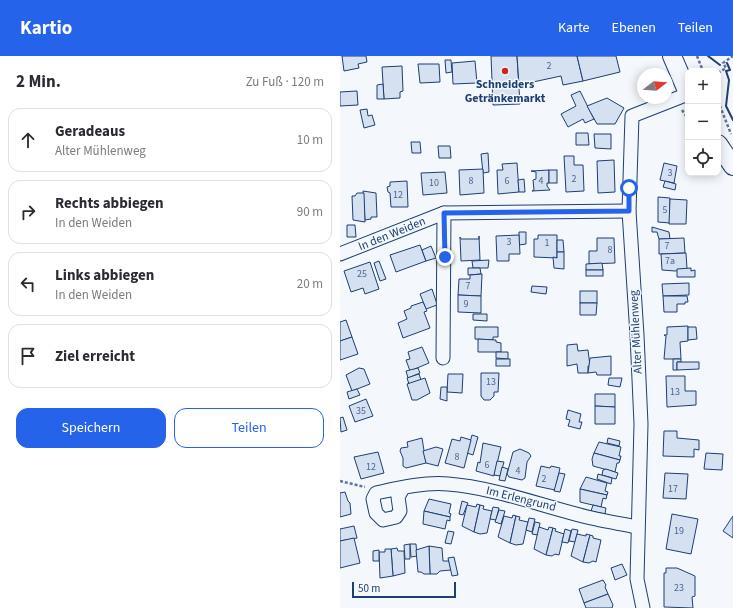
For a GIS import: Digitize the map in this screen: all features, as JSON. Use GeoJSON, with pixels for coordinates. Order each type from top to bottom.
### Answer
{"type":"FeatureCollection","features":[{"type":"Feature","properties":{"kind":"main road"},"geometry":{"type":"LineString","coordinates":[[675,60],[685,85]]}},
{"type":"Feature","properties":{"kind":"main road"},"geometry":{"type":"LineString","coordinates":[[721,148],[733,166]]}},
{"type":"Feature","properties":{"kind":"street","name":"Alter Mühlenweg"},"geometry":{"type":"LineString","coordinates":[[643,608],[637,579],[640,424],[637,335],[629,211],[632,116],[685,94]]}},
{"type":"Feature","properties":{"kind":"street","name":"In den Weiden"},"geometry":{"type":"LineString","coordinates":[[340,254],[444,213],[629,211]]}},
{"type":"Feature","properties":{"kind":"street","name":"In den Weiden"},"geometry":{"type":"LineString","coordinates":[[443,358],[444,213]]}},
{"type":"Feature","properties":{"kind":"street","name":"Im Erlengrund"},"geometry":{"type":"LineString","coordinates":[[376,493],[429,484],[447,484],[473,487],[538,502],[595,519],[637,526]]}},
{"type":"Feature","properties":{"kind":"street"},"geometry":{"type":"LineString","coordinates":[[376,493],[373,499],[376,513],[383,520],[396,517],[400,511],[398,497],[403,488]]}},
{"type":"Feature","properties":{"kind":"path"},"geometry":{"type":"LineString","coordinates":[[697,56],[702,68]]}},
{"type":"Feature","properties":{"kind":"path"},"geometry":{"type":"LineString","coordinates":[[721,71],[726,68],[723,63],[733,56]]}},
{"type":"Feature","properties":{"kind":"path"},"geometry":{"type":"LineString","coordinates":[[719,104],[733,141]]}},
{"type":"Feature","properties":{"kind":"path"},"geometry":{"type":"LineString","coordinates":[[340,481],[370,489],[376,493]]}},
{"type":"Feature","properties":{"kind":"building"},"geometry":{"type":"Polygon","coordinates":[[[342,56],[366,56],[367,62],[358,64],[359,68],[344,71],[342,56]]]}},
{"type":"Feature","properties":{"kind":"building","name":"Schneiders Getränkemarkt"},"geometry":{"type":"Polygon","coordinates":[[[491,56],[517,56],[520,104],[493,105],[491,56]]]}},
{"type":"Feature","properties":{"kind":"building"},"geometry":{"type":"Polygon","coordinates":[[[517,56],[577,56],[583,81],[563,85],[561,76],[519,85],[517,56]]]}},
{"type":"Feature","properties":{"kind":"building"},"geometry":{"type":"Polygon","coordinates":[[[577,56],[616,56],[620,72],[583,81],[577,56]]]}},
{"type":"Feature","properties":{"kind":"building"},"geometry":{"type":"Polygon","coordinates":[[[445,60],[451,60],[452,72],[446,73],[445,60]]]}},
{"type":"Feature","properties":{"kind":"building"},"geometry":{"type":"Polygon","coordinates":[[[475,61],[477,83],[453,84],[452,63],[475,61]]]}},
{"type":"Feature","properties":{"kind":"building"},"geometry":{"type":"Polygon","coordinates":[[[418,64],[439,64],[440,82],[420,83],[418,64]]]}},
{"type":"Feature","properties":{"kind":"building"},"geometry":{"type":"Polygon","coordinates":[[[402,66],[403,91],[400,92],[400,98],[384,99],[382,67],[402,66]]]}},
{"type":"Feature","properties":{"kind":"building"},"geometry":{"type":"Polygon","coordinates":[[[383,84],[384,99],[377,99],[377,85],[383,84]]]}},
{"type":"Feature","properties":{"kind":"building"},"geometry":{"type":"Polygon","coordinates":[[[357,91],[358,105],[340,106],[340,92],[357,91]]]}},
{"type":"Feature","properties":{"kind":"building"},"geometry":{"type":"Polygon","coordinates":[[[580,91],[594,119],[585,123],[583,119],[568,127],[561,114],[576,106],[571,95],[580,91]]]}},
{"type":"Feature","properties":{"kind":"building"},"geometry":{"type":"Polygon","coordinates":[[[607,98],[624,108],[615,124],[597,124],[587,106],[607,98]]]}},
{"type":"Feature","properties":{"kind":"building"},"geometry":{"type":"Polygon","coordinates":[[[367,109],[368,116],[372,115],[375,125],[364,128],[360,110],[367,109]]]}},
{"type":"Feature","properties":{"kind":"building"},"geometry":{"type":"Polygon","coordinates":[[[576,133],[588,133],[589,145],[576,145],[576,133]]]}},
{"type":"Feature","properties":{"kind":"building"},"geometry":{"type":"Polygon","coordinates":[[[594,134],[611,134],[611,149],[595,148],[594,134]]]}},
{"type":"Feature","properties":{"kind":"building"},"geometry":{"type":"Polygon","coordinates":[[[411,142],[420,142],[421,153],[412,153],[411,142]]]}},
{"type":"Feature","properties":{"kind":"building"},"geometry":{"type":"Polygon","coordinates":[[[438,146],[450,146],[451,158],[439,158],[438,146]]]}},
{"type":"Feature","properties":{"kind":"building"},"geometry":{"type":"Polygon","coordinates":[[[488,153],[489,172],[483,173],[481,154],[488,153]]]}},
{"type":"Feature","properties":{"kind":"building"},"geometry":{"type":"Polygon","coordinates":[[[564,156],[574,156],[574,165],[583,165],[584,191],[566,192],[564,156]]]}},
{"type":"Feature","properties":{"kind":"building"},"geometry":{"type":"Polygon","coordinates":[[[614,160],[615,192],[598,193],[597,161],[614,160]]]}},
{"type":"Feature","properties":{"kind":"building"},"geometry":{"type":"Polygon","coordinates":[[[517,163],[519,192],[498,194],[497,170],[503,170],[502,164],[517,163]]]}},
{"type":"Feature","properties":{"kind":"building"},"geometry":{"type":"Polygon","coordinates":[[[664,163],[677,166],[674,183],[660,180],[664,163]]]}},
{"type":"Feature","properties":{"kind":"building"},"geometry":{"type":"Polygon","coordinates":[[[483,169],[484,193],[460,195],[459,170],[483,169]]]}},
{"type":"Feature","properties":{"kind":"building"},"geometry":{"type":"Polygon","coordinates":[[[549,170],[549,183],[547,183],[547,186],[550,190],[532,191],[534,190],[533,180],[536,179],[536,172],[531,171],[549,170]]]}},
{"type":"Feature","properties":{"kind":"building"},"geometry":{"type":"Polygon","coordinates":[[[549,170],[557,170],[557,183],[549,183],[549,170]]]}},
{"type":"Feature","properties":{"kind":"building"},"geometry":{"type":"Polygon","coordinates":[[[445,172],[447,193],[423,195],[421,173],[445,172]]]}},
{"type":"Feature","properties":{"kind":"building"},"geometry":{"type":"Polygon","coordinates":[[[524,179],[525,192],[519,192],[518,180],[524,179]]]}},
{"type":"Feature","properties":{"kind":"building"},"geometry":{"type":"Polygon","coordinates":[[[407,181],[408,207],[391,207],[390,193],[388,192],[387,187],[390,186],[390,182],[407,181]]]}},
{"type":"Feature","properties":{"kind":"building"},"geometry":{"type":"Polygon","coordinates":[[[665,181],[676,184],[675,190],[663,187],[665,181]]]}},
{"type":"Feature","properties":{"kind":"building"},"geometry":{"type":"Polygon","coordinates":[[[363,191],[376,193],[377,217],[371,217],[371,219],[365,220],[363,191]]]}},
{"type":"Feature","properties":{"kind":"building"},"geometry":{"type":"Polygon","coordinates":[[[357,193],[364,193],[365,222],[353,220],[352,196],[355,196],[357,193]]]}},
{"type":"Feature","properties":{"kind":"building"},"geometry":{"type":"Polygon","coordinates":[[[658,197],[670,198],[670,223],[658,222],[658,197]]]}},
{"type":"Feature","properties":{"kind":"building"},"geometry":{"type":"Polygon","coordinates":[[[670,199],[687,200],[686,224],[669,224],[670,199]]]}},
{"type":"Feature","properties":{"kind":"building"},"geometry":{"type":"Polygon","coordinates":[[[347,225],[355,225],[356,237],[347,237],[347,225]]]}},
{"type":"Feature","properties":{"kind":"building"},"geometry":{"type":"Polygon","coordinates":[[[652,227],[669,232],[670,239],[659,239],[657,232],[652,232],[652,227]]]}},
{"type":"Feature","properties":{"kind":"building"},"geometry":{"type":"Polygon","coordinates":[[[519,232],[526,232],[526,244],[519,245],[519,232]]]}},
{"type":"Feature","properties":{"kind":"building"},"geometry":{"type":"Polygon","coordinates":[[[519,235],[520,254],[509,254],[509,261],[497,261],[496,236],[519,235]]]}},
{"type":"Feature","properties":{"kind":"building"},"geometry":{"type":"Polygon","coordinates":[[[538,235],[557,235],[557,258],[534,257],[534,239],[538,239],[538,235]]]}},
{"type":"Feature","properties":{"kind":"building"},"geometry":{"type":"Polygon","coordinates":[[[479,236],[480,260],[461,261],[460,237],[461,239],[479,239],[479,236]]]}},
{"type":"Feature","properties":{"kind":"building"},"geometry":{"type":"Polygon","coordinates":[[[597,238],[614,238],[615,263],[589,264],[589,251],[597,251],[597,238]]]}},
{"type":"Feature","properties":{"kind":"building"},"geometry":{"type":"Polygon","coordinates":[[[684,238],[685,253],[659,254],[659,239],[684,238]]]}},
{"type":"Feature","properties":{"kind":"building"},"geometry":{"type":"Polygon","coordinates":[[[557,240],[563,240],[564,252],[557,252],[557,240]]]}},
{"type":"Feature","properties":{"kind":"building"},"geometry":{"type":"Polygon","coordinates":[[[420,245],[426,261],[396,272],[390,255],[420,245]]]}},
{"type":"Feature","properties":{"kind":"building"},"geometry":{"type":"Polygon","coordinates":[[[431,246],[436,258],[426,261],[422,250],[431,246]]]}},
{"type":"Feature","properties":{"kind":"building"},"geometry":{"type":"Polygon","coordinates":[[[557,252],[564,252],[564,269],[554,268],[553,257],[557,258],[557,252]]]}},
{"type":"Feature","properties":{"kind":"building"},"geometry":{"type":"Polygon","coordinates":[[[686,253],[687,269],[675,271],[662,270],[661,254],[686,253]]]}},
{"type":"Feature","properties":{"kind":"building"},"geometry":{"type":"Polygon","coordinates":[[[489,260],[488,268],[473,268],[472,261],[489,260]]]}},
{"type":"Feature","properties":{"kind":"building"},"geometry":{"type":"Polygon","coordinates":[[[379,261],[386,279],[380,281],[374,263],[379,261]]]}},
{"type":"Feature","properties":{"kind":"building"},"geometry":{"type":"Polygon","coordinates":[[[370,262],[379,289],[365,294],[363,288],[351,292],[344,271],[370,262]]]}},
{"type":"Feature","properties":{"kind":"building"},"geometry":{"type":"Polygon","coordinates":[[[602,263],[603,270],[586,270],[586,264],[602,263]]]}},
{"type":"Feature","properties":{"kind":"building"},"geometry":{"type":"Polygon","coordinates":[[[468,268],[480,268],[481,274],[468,275],[468,268]]]}},
{"type":"Feature","properties":{"kind":"building"},"geometry":{"type":"Polygon","coordinates":[[[691,268],[691,271],[695,270],[695,277],[677,277],[677,269],[691,268]]]}},
{"type":"Feature","properties":{"kind":"building"},"geometry":{"type":"Polygon","coordinates":[[[586,270],[603,270],[603,276],[586,276],[586,270]]]}},
{"type":"Feature","properties":{"kind":"building"},"geometry":{"type":"Polygon","coordinates":[[[482,274],[481,296],[458,295],[459,279],[470,279],[470,275],[482,274]]]}},
{"type":"Feature","properties":{"kind":"building"},"geometry":{"type":"Polygon","coordinates":[[[689,283],[689,295],[663,296],[662,284],[689,283]]]}},
{"type":"Feature","properties":{"kind":"building"},"geometry":{"type":"Polygon","coordinates":[[[532,286],[547,287],[546,294],[531,292],[532,286]]]}},
{"type":"Feature","properties":{"kind":"building"},"geometry":{"type":"Polygon","coordinates":[[[432,289],[438,307],[437,305],[426,309],[420,294],[432,289]]]}},
{"type":"Feature","properties":{"kind":"building"},"geometry":{"type":"Polygon","coordinates":[[[580,291],[597,291],[597,303],[580,303],[580,291]]]}},
{"type":"Feature","properties":{"kind":"building"},"geometry":{"type":"Polygon","coordinates":[[[458,295],[481,296],[481,313],[458,312],[458,295]]]}},
{"type":"Feature","properties":{"kind":"building"},"geometry":{"type":"Polygon","coordinates":[[[663,296],[687,296],[688,302],[685,302],[685,304],[677,304],[677,312],[664,312],[663,296]]]}},
{"type":"Feature","properties":{"kind":"building"},"geometry":{"type":"Polygon","coordinates":[[[423,302],[427,311],[424,312],[430,328],[403,338],[398,323],[407,319],[404,311],[411,308],[411,306],[423,302]]]}},
{"type":"Feature","properties":{"kind":"building"},"geometry":{"type":"Polygon","coordinates":[[[580,303],[597,303],[596,315],[580,315],[580,303]]]}},
{"type":"Feature","properties":{"kind":"building"},"geometry":{"type":"Polygon","coordinates":[[[473,314],[487,314],[487,321],[473,320],[473,314]]]}},
{"type":"Feature","properties":{"kind":"building"},"geometry":{"type":"Polygon","coordinates":[[[346,320],[352,337],[340,341],[340,322],[346,320]]]}},
{"type":"Feature","properties":{"kind":"building"},"geometry":{"type":"Polygon","coordinates":[[[688,326],[688,341],[680,342],[681,359],[664,359],[666,336],[664,335],[667,335],[667,327],[688,326]]]}},
{"type":"Feature","properties":{"kind":"building"},"geometry":{"type":"Polygon","coordinates":[[[475,327],[498,327],[498,337],[493,337],[493,340],[475,339],[475,327]]]}},
{"type":"Feature","properties":{"kind":"building"},"geometry":{"type":"Polygon","coordinates":[[[688,327],[696,327],[697,339],[688,340],[688,327]]]}},
{"type":"Feature","properties":{"kind":"building"},"geometry":{"type":"Polygon","coordinates":[[[352,337],[358,354],[340,360],[340,341],[352,337]]]}},
{"type":"Feature","properties":{"kind":"building"},"geometry":{"type":"Polygon","coordinates":[[[478,339],[496,340],[496,342],[501,343],[501,352],[478,352],[478,339]]]}},
{"type":"Feature","properties":{"kind":"building"},"geometry":{"type":"Polygon","coordinates":[[[577,344],[578,351],[588,350],[590,366],[588,366],[588,373],[578,373],[577,364],[567,366],[567,345],[577,344]]]}},
{"type":"Feature","properties":{"kind":"building"},"geometry":{"type":"Polygon","coordinates":[[[422,347],[429,363],[410,371],[406,360],[410,359],[408,352],[422,347]]]}},
{"type":"Feature","properties":{"kind":"building"},"geometry":{"type":"Polygon","coordinates":[[[496,352],[508,352],[508,359],[496,358],[496,352]]]}},
{"type":"Feature","properties":{"kind":"building"},"geometry":{"type":"Polygon","coordinates":[[[611,356],[611,375],[597,375],[596,372],[588,373],[590,358],[611,356]]]}},
{"type":"Feature","properties":{"kind":"building"},"geometry":{"type":"Polygon","coordinates":[[[496,359],[510,359],[510,366],[496,366],[496,359]]]}},
{"type":"Feature","properties":{"kind":"building"},"geometry":{"type":"Polygon","coordinates":[[[673,359],[681,359],[681,362],[677,362],[677,370],[673,370],[673,359]]]}},
{"type":"Feature","properties":{"kind":"building"},"geometry":{"type":"Polygon","coordinates":[[[677,362],[699,362],[699,369],[677,370],[677,362]]]}},
{"type":"Feature","properties":{"kind":"building"},"geometry":{"type":"Polygon","coordinates":[[[359,368],[364,369],[370,384],[352,391],[346,375],[359,368]]]}},
{"type":"Feature","properties":{"kind":"building"},"geometry":{"type":"Polygon","coordinates":[[[418,368],[420,373],[408,378],[406,371],[418,368]]]}},
{"type":"Feature","properties":{"kind":"building"},"geometry":{"type":"Polygon","coordinates":[[[481,373],[499,373],[498,392],[494,392],[494,396],[490,400],[484,400],[481,396],[481,373]]]}},
{"type":"Feature","properties":{"kind":"building"},"geometry":{"type":"Polygon","coordinates":[[[419,374],[421,380],[409,384],[407,378],[419,374]]]}},
{"type":"Feature","properties":{"kind":"building"},"geometry":{"type":"Polygon","coordinates":[[[448,374],[463,374],[462,393],[447,392],[448,374]]]}},
{"type":"Feature","properties":{"kind":"building"},"geometry":{"type":"Polygon","coordinates":[[[666,376],[685,376],[685,391],[696,391],[696,405],[667,407],[666,376]]]}},
{"type":"Feature","properties":{"kind":"building"},"geometry":{"type":"Polygon","coordinates":[[[425,378],[430,393],[417,400],[412,400],[407,384],[425,378]]]}},
{"type":"Feature","properties":{"kind":"building"},"geometry":{"type":"Polygon","coordinates":[[[609,378],[622,378],[620,387],[608,385],[609,378]]]}},
{"type":"Feature","properties":{"kind":"building"},"geometry":{"type":"Polygon","coordinates":[[[441,387],[447,387],[447,401],[440,399],[441,387]]]}},
{"type":"Feature","properties":{"kind":"building"},"geometry":{"type":"Polygon","coordinates":[[[357,389],[360,395],[349,399],[347,392],[357,389]]]}},
{"type":"Feature","properties":{"kind":"building"},"geometry":{"type":"Polygon","coordinates":[[[595,394],[615,394],[615,407],[595,406],[595,394]]]}},
{"type":"Feature","properties":{"kind":"building"},"geometry":{"type":"Polygon","coordinates":[[[366,399],[373,416],[355,422],[349,406],[366,399]]]}},
{"type":"Feature","properties":{"kind":"building"},"geometry":{"type":"Polygon","coordinates":[[[595,406],[615,407],[615,424],[595,424],[595,406]]]}},
{"type":"Feature","properties":{"kind":"building"},"geometry":{"type":"Polygon","coordinates":[[[568,410],[581,414],[579,422],[582,422],[580,429],[568,426],[570,420],[566,419],[568,410]]]}},
{"type":"Feature","properties":{"kind":"building"},"geometry":{"type":"Polygon","coordinates":[[[343,417],[347,430],[341,432],[340,418],[343,417]]]}},
{"type":"Feature","properties":{"kind":"building"},"geometry":{"type":"Polygon","coordinates":[[[664,431],[677,431],[677,438],[699,440],[699,450],[694,449],[694,457],[663,456],[664,431]]]}},
{"type":"Feature","properties":{"kind":"building"},"geometry":{"type":"Polygon","coordinates":[[[472,435],[478,437],[473,455],[467,453],[472,435]]]}},
{"type":"Feature","properties":{"kind":"building"},"geometry":{"type":"Polygon","coordinates":[[[461,437],[471,440],[464,468],[445,463],[452,439],[460,441],[461,437]]]}},
{"type":"Feature","properties":{"kind":"building"},"geometry":{"type":"Polygon","coordinates":[[[422,438],[426,463],[406,468],[403,466],[403,458],[400,451],[401,448],[408,447],[407,442],[422,438]]]}},
{"type":"Feature","properties":{"kind":"building"},"geometry":{"type":"Polygon","coordinates":[[[608,438],[620,441],[619,446],[607,443],[608,438]]]}},
{"type":"Feature","properties":{"kind":"building"},"geometry":{"type":"Polygon","coordinates":[[[599,442],[621,447],[619,456],[621,456],[620,460],[594,453],[599,442]]]}},
{"type":"Feature","properties":{"kind":"building"},"geometry":{"type":"Polygon","coordinates":[[[483,443],[501,447],[494,476],[476,471],[478,462],[480,463],[483,443]]]}},
{"type":"Feature","properties":{"kind":"building"},"geometry":{"type":"Polygon","coordinates":[[[436,447],[443,449],[438,466],[426,463],[423,451],[436,447]]]}},
{"type":"Feature","properties":{"kind":"building"},"geometry":{"type":"Polygon","coordinates":[[[520,449],[529,453],[531,456],[527,462],[525,478],[522,480],[509,477],[507,474],[513,452],[520,449]]]}},
{"type":"Feature","properties":{"kind":"building"},"geometry":{"type":"Polygon","coordinates":[[[378,452],[384,473],[361,479],[354,457],[378,452]]]}},
{"type":"Feature","properties":{"kind":"building"},"geometry":{"type":"Polygon","coordinates":[[[594,453],[620,460],[619,463],[617,463],[615,472],[593,466],[592,459],[594,453]]]}},
{"type":"Feature","properties":{"kind":"building"},"geometry":{"type":"Polygon","coordinates":[[[706,453],[723,454],[722,470],[704,469],[706,453]]]}},
{"type":"Feature","properties":{"kind":"building"},"geometry":{"type":"Polygon","coordinates":[[[497,461],[504,462],[500,476],[494,475],[497,461]]]}},
{"type":"Feature","properties":{"kind":"building"},"geometry":{"type":"Polygon","coordinates":[[[541,466],[560,468],[555,490],[536,486],[541,466]]]}},
{"type":"Feature","properties":{"kind":"building"},"geometry":{"type":"Polygon","coordinates":[[[502,467],[508,469],[505,481],[499,480],[502,467]]]}},
{"type":"Feature","properties":{"kind":"building"},"geometry":{"type":"Polygon","coordinates":[[[606,469],[618,473],[616,479],[602,475],[603,470],[606,469]]]}},
{"type":"Feature","properties":{"kind":"building"},"geometry":{"type":"Polygon","coordinates":[[[559,473],[565,474],[560,492],[554,491],[559,473]]]}},
{"type":"Feature","properties":{"kind":"building"},"geometry":{"type":"Polygon","coordinates":[[[665,473],[688,474],[686,499],[663,498],[665,473]]]}},
{"type":"Feature","properties":{"kind":"building"},"geometry":{"type":"Polygon","coordinates":[[[598,474],[612,478],[611,484],[597,479],[598,474]]]}},
{"type":"Feature","properties":{"kind":"building"},"geometry":{"type":"Polygon","coordinates":[[[586,477],[607,483],[605,491],[608,492],[607,495],[580,489],[586,477]]]}},
{"type":"Feature","properties":{"kind":"building"},"geometry":{"type":"Polygon","coordinates":[[[580,489],[607,495],[606,499],[603,498],[601,507],[580,502],[580,489]]]}},
{"type":"Feature","properties":{"kind":"building"},"geometry":{"type":"Polygon","coordinates":[[[345,492],[350,503],[351,514],[340,517],[340,493],[345,492]]]}},
{"type":"Feature","properties":{"kind":"building"},"geometry":{"type":"Polygon","coordinates":[[[429,499],[451,504],[449,513],[451,514],[450,517],[424,511],[429,499]]]}},
{"type":"Feature","properties":{"kind":"building"},"geometry":{"type":"Polygon","coordinates":[[[462,501],[468,503],[463,515],[459,514],[462,501]]]}},
{"type":"Feature","properties":{"kind":"building"},"geometry":{"type":"Polygon","coordinates":[[[477,504],[480,505],[474,532],[462,526],[467,505],[476,507],[477,504]]]}},
{"type":"Feature","properties":{"kind":"building"},"geometry":{"type":"Polygon","coordinates":[[[480,505],[484,506],[483,509],[492,511],[487,533],[480,534],[474,532],[480,505]]]}},
{"type":"Feature","properties":{"kind":"building"},"geometry":{"type":"Polygon","coordinates":[[[593,505],[606,508],[605,514],[591,511],[593,505]]]}},
{"type":"Feature","properties":{"kind":"building"},"geometry":{"type":"Polygon","coordinates":[[[493,507],[499,508],[496,520],[490,519],[493,507]]]}},
{"type":"Feature","properties":{"kind":"building"},"geometry":{"type":"Polygon","coordinates":[[[499,510],[505,511],[501,524],[495,522],[499,510]]]}},
{"type":"Feature","properties":{"kind":"building"},"geometry":{"type":"Polygon","coordinates":[[[424,511],[450,517],[450,521],[447,520],[445,529],[423,524],[424,511]]]}},
{"type":"Feature","properties":{"kind":"building"},"geometry":{"type":"Polygon","coordinates":[[[672,514],[698,519],[691,554],[666,549],[672,514]]]}},
{"type":"Feature","properties":{"kind":"building"},"geometry":{"type":"Polygon","coordinates":[[[513,515],[516,516],[510,543],[498,537],[504,516],[512,518],[513,515]]]}},
{"type":"Feature","properties":{"kind":"building"},"geometry":{"type":"Polygon","coordinates":[[[516,516],[520,517],[519,520],[528,522],[523,544],[516,545],[510,543],[516,516]]]}},
{"type":"Feature","properties":{"kind":"building"},"geometry":{"type":"Polygon","coordinates":[[[733,516],[733,538],[723,531],[733,516]]]}},
{"type":"Feature","properties":{"kind":"building"},"geometry":{"type":"Polygon","coordinates":[[[529,518],[535,519],[532,532],[526,530],[529,518]]]}},
{"type":"Feature","properties":{"kind":"building"},"geometry":{"type":"Polygon","coordinates":[[[535,522],[540,523],[538,535],[532,534],[535,522]]]}},
{"type":"Feature","properties":{"kind":"building"},"geometry":{"type":"Polygon","coordinates":[[[354,526],[357,538],[340,541],[340,529],[354,526]]]}},
{"type":"Feature","properties":{"kind":"building"},"geometry":{"type":"Polygon","coordinates":[[[539,527],[548,530],[549,527],[553,528],[546,555],[534,549],[539,527]]]}},
{"type":"Feature","properties":{"kind":"building"},"geometry":{"type":"Polygon","coordinates":[[[553,528],[556,529],[555,531],[564,534],[559,555],[555,554],[552,556],[546,555],[553,528]]]}},
{"type":"Feature","properties":{"kind":"building"},"geometry":{"type":"Polygon","coordinates":[[[565,529],[571,531],[568,543],[562,542],[565,529]]]}},
{"type":"Feature","properties":{"kind":"building"},"geometry":{"type":"Polygon","coordinates":[[[572,529],[578,530],[575,542],[569,541],[572,529]]]}},
{"type":"Feature","properties":{"kind":"building"},"geometry":{"type":"Polygon","coordinates":[[[448,531],[454,532],[451,544],[445,543],[448,531]]]}},
{"type":"Feature","properties":{"kind":"building"},"geometry":{"type":"Polygon","coordinates":[[[577,534],[586,536],[586,534],[590,535],[583,562],[571,556],[577,534]]]}},
{"type":"Feature","properties":{"kind":"building"},"geometry":{"type":"Polygon","coordinates":[[[590,535],[593,536],[593,538],[601,540],[596,562],[593,561],[589,563],[583,562],[590,535]]]}},
{"type":"Feature","properties":{"kind":"building"},"geometry":{"type":"Polygon","coordinates":[[[354,538],[360,563],[340,568],[340,541],[354,538]]]}},
{"type":"Feature","properties":{"kind":"building"},"geometry":{"type":"Polygon","coordinates":[[[410,544],[410,559],[405,559],[404,545],[410,544]]]}},
{"type":"Feature","properties":{"kind":"building"},"geometry":{"type":"Polygon","coordinates":[[[410,544],[416,544],[417,556],[411,557],[410,544]]]}},
{"type":"Feature","properties":{"kind":"building"},"geometry":{"type":"Polygon","coordinates":[[[429,546],[442,548],[443,561],[449,561],[451,570],[440,571],[437,574],[430,574],[429,546]]]}},
{"type":"Feature","properties":{"kind":"building"},"geometry":{"type":"Polygon","coordinates":[[[429,546],[430,574],[424,574],[418,572],[416,550],[429,546]]]}},
{"type":"Feature","properties":{"kind":"building"},"geometry":{"type":"Polygon","coordinates":[[[397,548],[398,551],[404,551],[405,573],[393,576],[391,549],[397,548]]]}},
{"type":"Feature","properties":{"kind":"building"},"geometry":{"type":"Polygon","coordinates":[[[385,549],[391,549],[393,576],[380,578],[379,552],[385,552],[385,549]]]}},
{"type":"Feature","properties":{"kind":"building"},"geometry":{"type":"Polygon","coordinates":[[[379,550],[379,561],[373,561],[373,551],[379,550]]]}},
{"type":"Feature","properties":{"kind":"building"},"geometry":{"type":"Polygon","coordinates":[[[454,557],[458,575],[452,576],[448,558],[454,557]]]}},
{"type":"Feature","properties":{"kind":"building"},"geometry":{"type":"Polygon","coordinates":[[[622,564],[627,575],[615,580],[611,568],[622,564]]]}},
{"type":"Feature","properties":{"kind":"building"},"geometry":{"type":"Polygon","coordinates":[[[666,568],[677,568],[695,576],[695,596],[692,597],[693,608],[664,607],[664,573],[666,573],[666,568]]]}},
{"type":"Feature","properties":{"kind":"building"},"geometry":{"type":"Polygon","coordinates":[[[603,580],[608,594],[584,603],[579,589],[603,580]]]}},
{"type":"Feature","properties":{"kind":"building"},"geometry":{"type":"Polygon","coordinates":[[[608,594],[613,605],[612,608],[586,608],[584,603],[608,594]]]}},
{"type":"Feature","properties":{"kind":"wall"},"geometry":{"type":"LineString","coordinates":[[708,56],[720,65]]}},
{"type":"Feature","properties":{"kind":"wall"},"geometry":{"type":"LineString","coordinates":[[727,63],[730,70],[726,71],[729,80],[726,106],[733,120]]}},
{"type":"Feature","properties":{"kind":"place","name":"Schneiders Getränkemarkt"},"geometry":{"type":"Point","coordinates":[505,71]}},
{"type":"Feature","properties":{"kind":"route"},"geometry":{"type":"LineString","coordinates":[[445,257],[444,213],[504,211],[629,211],[629,188]]}}]}
